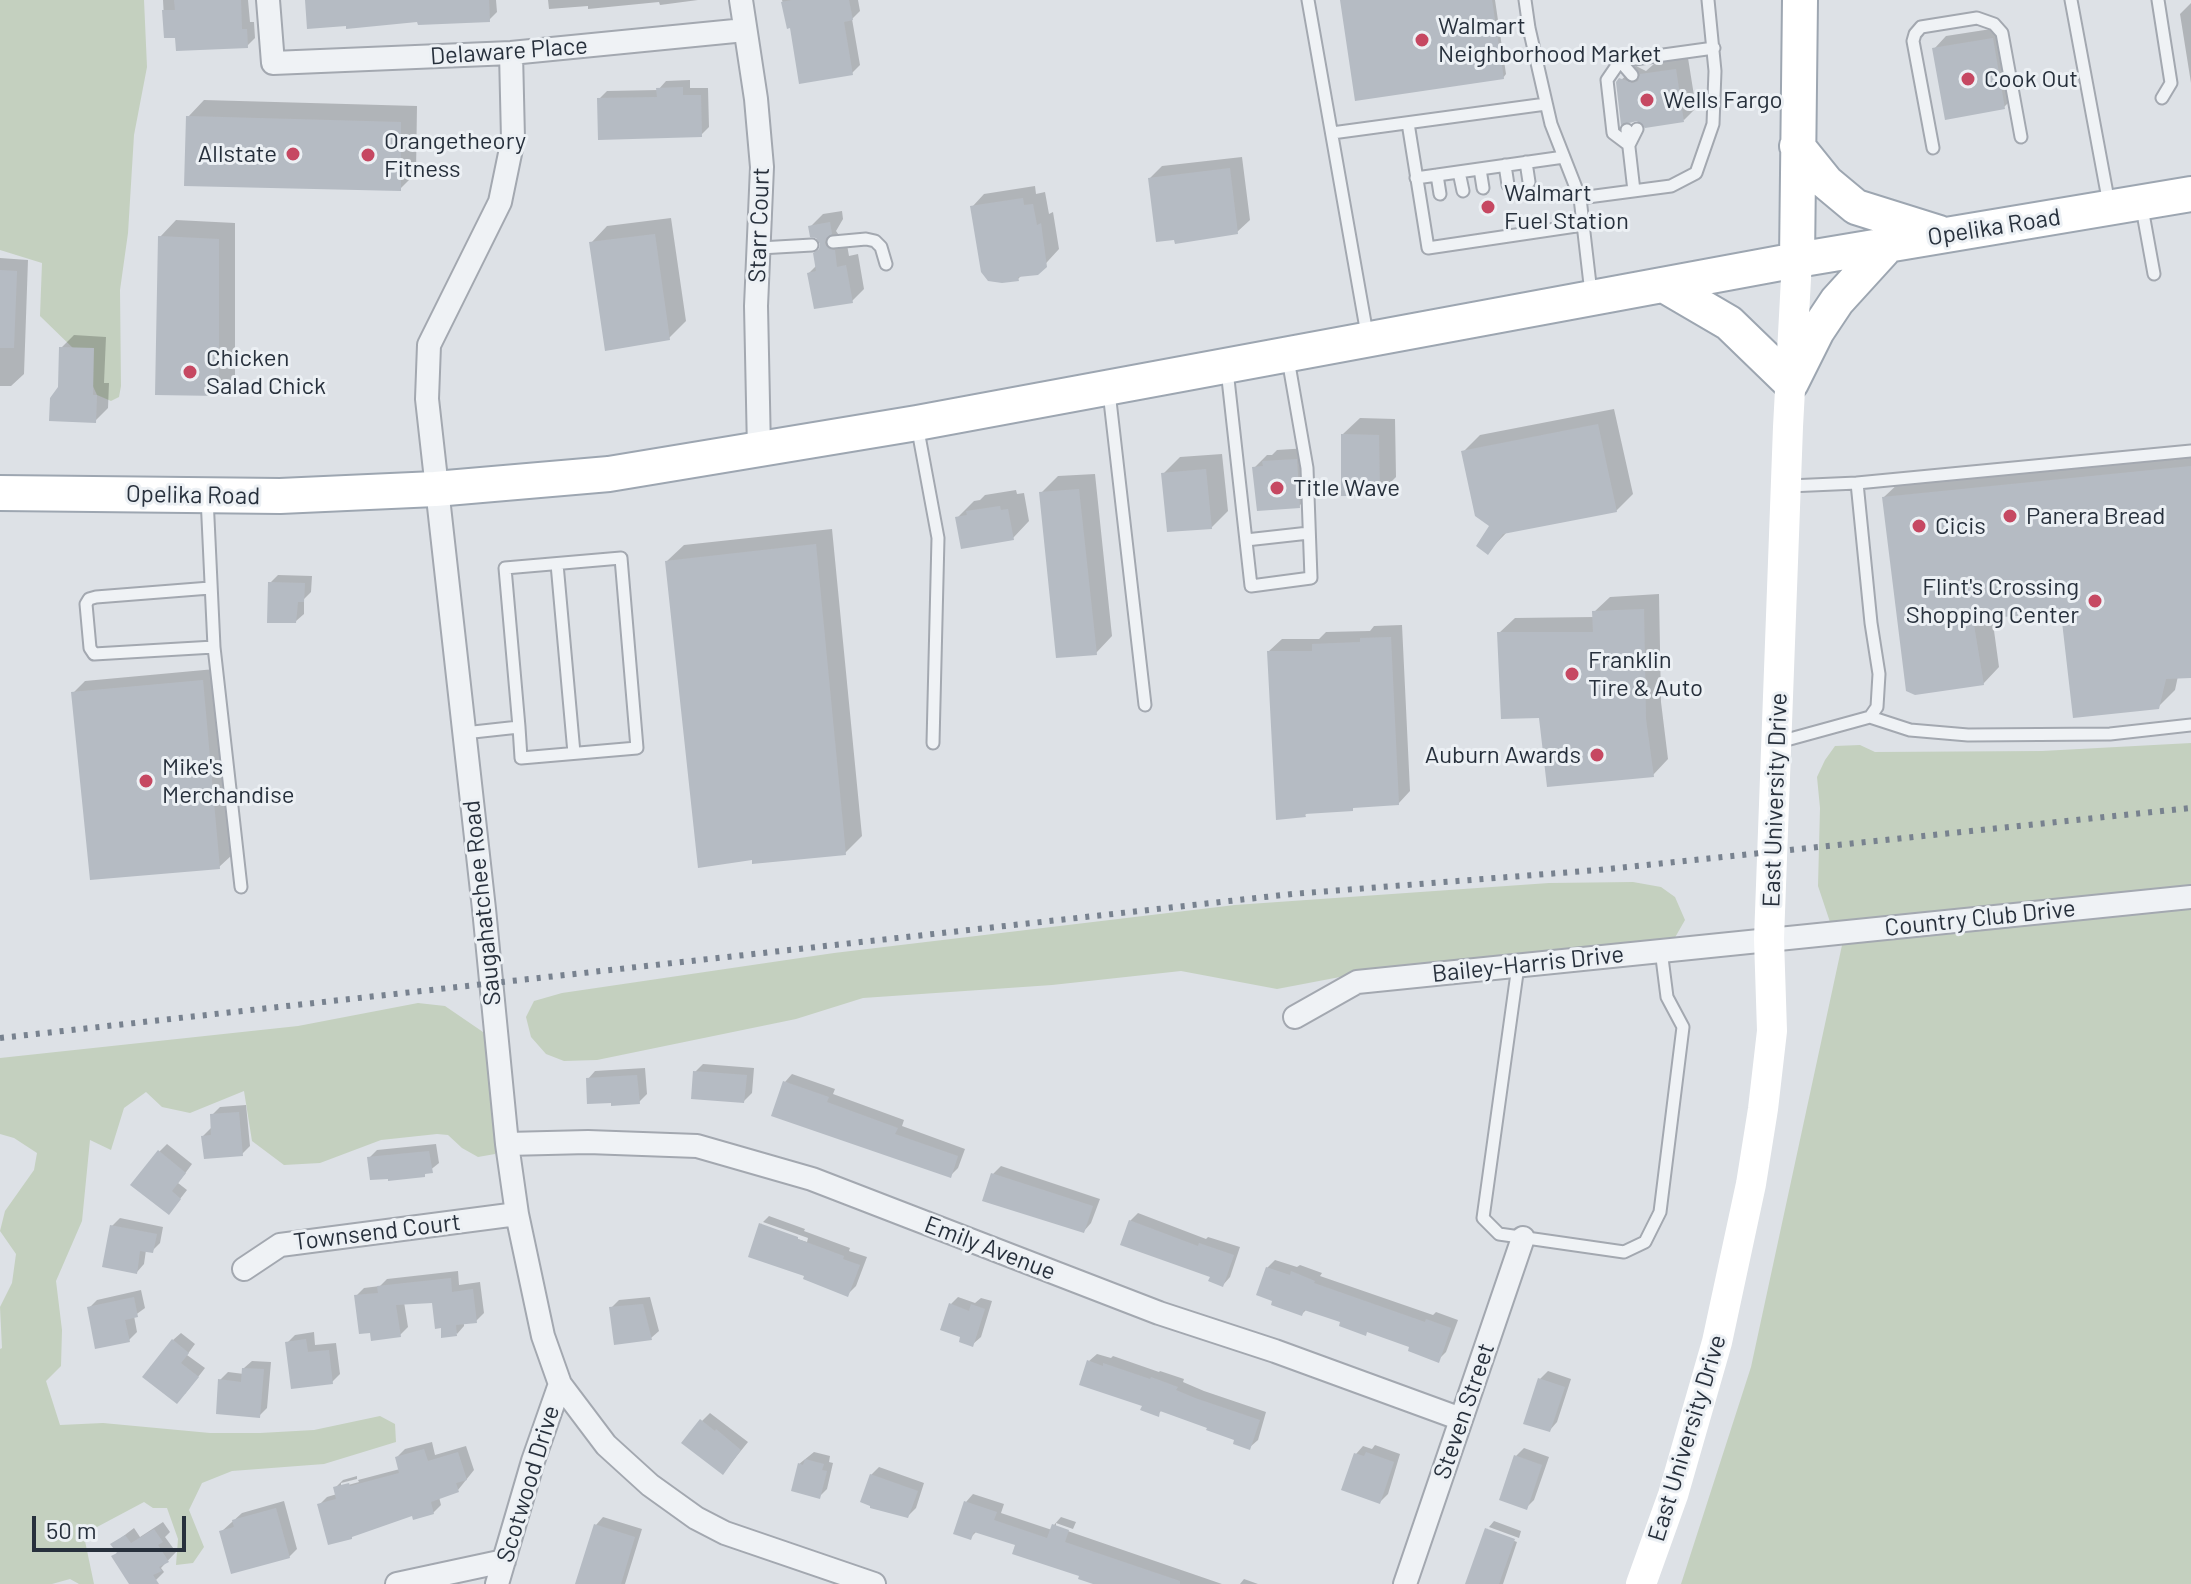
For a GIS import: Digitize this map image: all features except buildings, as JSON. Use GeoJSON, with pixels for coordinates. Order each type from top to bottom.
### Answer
{"type":"FeatureCollection","features":[{"type":"Feature","properties":{"kind":"main road","name":"East University Drive"},"geometry":{"type":"LineString","coordinates":[[1641,1584],[1673,1495],[1717,1342],[1751,1184],[1772,1031],[1769,939],[1797,260],[1800,0]]}},
{"type":"Feature","properties":{"kind":"main road"},"geometry":{"type":"LineString","coordinates":[[1797,146],[1837,193],[1856,207],[1947,235]]}},
{"type":"Feature","properties":{"kind":"main road","name":"Opelika Road"},"geometry":{"type":"LineString","coordinates":[[0,493],[207,496],[385,491],[609,474],[917,423],[1797,260],[2191,194]]}},
{"type":"Feature","properties":{"kind":"main road"},"geometry":{"type":"LineString","coordinates":[[1664,285],[1729,323],[1791,383],[1817,331],[1837,301],[1888,245]]}},
{"type":"Feature","properties":{"kind":"street","name":"Delaware Place"},"geometry":{"type":"LineString","coordinates":[[268,0],[273,63],[511,53],[745,30]]}},
{"type":"Feature","properties":{"kind":"street","name":"Starr Court"},"geometry":{"type":"LineString","coordinates":[[741,0],[756,99],[762,167],[756,306],[759,450]]}},
{"type":"Feature","properties":{"kind":"street","name":"Saugahatchee Road"},"geometry":{"type":"LineString","coordinates":[[511,53],[513,139],[500,202],[429,345],[427,399],[507,1144],[517,1214],[543,1336],[560,1384],[606,1445],[650,1485],[696,1518],[725,1533],[866,1583]]}},
{"type":"Feature","properties":{"kind":"street","name":"Country Club Drive"},"geometry":{"type":"LineString","coordinates":[[1769,939],[2191,897]]}},
{"type":"Feature","properties":{"kind":"street","name":"Bailey-Harris Drive"},"geometry":{"type":"LineString","coordinates":[[1295,1017],[1357,982],[1769,939]]}},
{"type":"Feature","properties":{"kind":"street","name":"Emily Avenue"},"geometry":{"type":"LineString","coordinates":[[507,1144],[588,1142],[697,1146],[812,1179],[1159,1313],[1275,1351],[1461,1419]]}},
{"type":"Feature","properties":{"kind":"street","name":"Townsend Court"},"geometry":{"type":"LineString","coordinates":[[244,1269],[280,1245],[517,1214]]}},
{"type":"Feature","properties":{"kind":"street","name":"Steven Street"},"geometry":{"type":"LineString","coordinates":[[1405,1584],[1523,1238]]}},
{"type":"Feature","properties":{"kind":"street","name":"Scotwood Drive"},"geometry":{"type":"LineString","coordinates":[[497,1584],[533,1461],[560,1384]]}},
{"type":"Feature","properties":{"kind":"street"},"geometry":{"type":"LineString","coordinates":[[397,1584],[455,1569],[504,1561]]}},
{"type":"Feature","properties":{"kind":"lane"},"geometry":{"type":"LineString","coordinates":[[1308,0],[1368,339]]}},
{"type":"Feature","properties":{"kind":"lane"},"geometry":{"type":"LineString","coordinates":[[1525,0],[1546,104],[1580,198],[1592,298]]}},
{"type":"Feature","properties":{"kind":"lane"},"geometry":{"type":"LineString","coordinates":[[1580,198],[1671,186],[1696,173],[1713,124],[1714,48],[1708,0]]}},
{"type":"Feature","properties":{"kind":"lane"},"geometry":{"type":"LineString","coordinates":[[2071,0],[2125,206],[2154,274]]}},
{"type":"Feature","properties":{"kind":"lane"},"geometry":{"type":"LineString","coordinates":[[2158,0],[2171,83],[2162,98]]}},
{"type":"Feature","properties":{"kind":"lane"},"geometry":{"type":"LineString","coordinates":[[1933,148],[1913,41],[1915,34],[1921,27],[1977,18],[1994,24],[2002,33],[2021,137]]}},
{"type":"Feature","properties":{"kind":"lane"},"geometry":{"type":"LineString","coordinates":[[1629,145],[1613,133],[1608,93],[1607,80],[1620,61],[1714,48]]}},
{"type":"Feature","properties":{"kind":"lane"},"geometry":{"type":"LineString","coordinates":[[1620,61],[1627,76]]}},
{"type":"Feature","properties":{"kind":"lane"},"geometry":{"type":"LineString","coordinates":[[1332,133],[1546,104]]}},
{"type":"Feature","properties":{"kind":"lane"},"geometry":{"type":"LineString","coordinates":[[1408,123],[1428,248],[1583,225]]}},
{"type":"Feature","properties":{"kind":"lane"},"geometry":{"type":"LineString","coordinates":[[1632,130],[1629,145],[1634,191]]}},
{"type":"Feature","properties":{"kind":"lane"},"geometry":{"type":"LineString","coordinates":[[1416,178],[1564,157]]}},
{"type":"Feature","properties":{"kind":"lane"},"geometry":{"type":"LineString","coordinates":[[1526,162],[1529,182]]}},
{"type":"Feature","properties":{"kind":"lane"},"geometry":{"type":"LineString","coordinates":[[1505,165],[1508,185]]}},
{"type":"Feature","properties":{"kind":"lane"},"geometry":{"type":"LineString","coordinates":[[1480,169],[1483,188]]}},
{"type":"Feature","properties":{"kind":"lane"},"geometry":{"type":"LineString","coordinates":[[1459,172],[1463,191]]}},
{"type":"Feature","properties":{"kind":"lane"},"geometry":{"type":"LineString","coordinates":[[1437,175],[1440,194]]}},
{"type":"Feature","properties":{"kind":"lane"},"geometry":{"type":"LineString","coordinates":[[1535,219],[1537,232]]}},
{"type":"Feature","properties":{"kind":"lane"},"geometry":{"type":"LineString","coordinates":[[1513,221],[1516,235]]}},
{"type":"Feature","properties":{"kind":"lane"},"geometry":{"type":"LineString","coordinates":[[1489,224],[1491,239]]}},
{"type":"Feature","properties":{"kind":"lane"},"geometry":{"type":"LineString","coordinates":[[1468,227],[1470,242]]}},
{"type":"Feature","properties":{"kind":"lane"},"geometry":{"type":"LineString","coordinates":[[1446,231],[1448,245]]}},
{"type":"Feature","properties":{"kind":"lane"},"geometry":{"type":"LineString","coordinates":[[833,242],[875,241],[881,247],[886,264]]}},
{"type":"Feature","properties":{"kind":"lane"},"geometry":{"type":"LineString","coordinates":[[760,248],[812,245]]}},
{"type":"Feature","properties":{"kind":"lane"},"geometry":{"type":"LineString","coordinates":[[1227,365],[1251,586],[1311,578],[1307,468],[1287,354]]}},
{"type":"Feature","properties":{"kind":"lane"},"geometry":{"type":"LineString","coordinates":[[1109,387],[1145,705]]}},
{"type":"Feature","properties":{"kind":"lane"},"geometry":{"type":"LineString","coordinates":[[917,423],[938,538],[933,743]]}},
{"type":"Feature","properties":{"kind":"lane"},"geometry":{"type":"LineString","coordinates":[[1786,486],[1857,483],[2191,451]]}},
{"type":"Feature","properties":{"kind":"lane"},"geometry":{"type":"LineString","coordinates":[[1857,483],[1879,674],[1877,707],[1870,717]]}},
{"type":"Feature","properties":{"kind":"lane"},"geometry":{"type":"LineString","coordinates":[[207,496],[214,647],[241,887]]}},
{"type":"Feature","properties":{"kind":"lane"},"geometry":{"type":"LineString","coordinates":[[1246,540],[1309,533]]}},
{"type":"Feature","properties":{"kind":"lane"},"geometry":{"type":"LineString","coordinates":[[621,558],[637,748],[521,758],[519,727],[505,568],[621,558]]}},
{"type":"Feature","properties":{"kind":"lane"},"geometry":{"type":"LineString","coordinates":[[557,564],[574,753]]}},
{"type":"Feature","properties":{"kind":"lane"},"geometry":{"type":"LineString","coordinates":[[210,588],[96,597],[86,604],[90,648],[94,654],[214,647]]}},
{"type":"Feature","properties":{"kind":"lane"},"geometry":{"type":"LineString","coordinates":[[1778,742],[1870,717],[1910,730],[1968,735],[2110,734],[2191,725]]}},
{"type":"Feature","properties":{"kind":"lane"},"geometry":{"type":"LineString","coordinates":[[464,733],[519,727]]}},
{"type":"Feature","properties":{"kind":"lane"},"geometry":{"type":"LineString","coordinates":[[1518,966],[1483,1218],[1499,1234],[1624,1252],[1645,1242],[1660,1212],[1683,1027],[1667,997],[1661,950]]}},
{"type":"Feature","properties":{"kind":"green space"},"geometry":{"type":"Polygon","coordinates":[[[0,0],[144,0],[147,67],[134,135],[128,233],[120,290],[121,386],[119,397],[111,401],[97,395],[77,352],[40,316],[42,263],[0,250],[0,0]]]}},
{"type":"Feature","properties":{"kind":"green space"},"geometry":{"type":"Polygon","coordinates":[[[2191,743],[2191,1584],[1681,1584],[1751,1367],[1847,922],[1830,922],[1818,886],[1820,808],[1817,777],[1825,760],[1835,746],[1860,745],[1875,752],[2042,751],[2191,743]]]}},
{"type":"Feature","properties":{"kind":"green space"},"geometry":{"type":"Polygon","coordinates":[[[1633,882],[1661,887],[1675,897],[1685,920],[1673,941],[1340,977],[1277,989],[1181,971],[1052,985],[863,998],[796,1019],[597,1060],[564,1061],[546,1054],[531,1037],[526,1017],[534,1001],[562,993],[834,953],[1235,905],[1549,883],[1633,882]]]}},
{"type":"Feature","properties":{"kind":"green space"},"geometry":{"type":"Polygon","coordinates":[[[418,1003],[445,1006],[483,1032],[491,1054],[498,1131],[495,1154],[478,1157],[448,1135],[437,1134],[381,1140],[320,1163],[284,1165],[252,1141],[244,1091],[190,1113],[162,1107],[146,1092],[124,1108],[111,1150],[90,1140],[82,1221],[56,1281],[62,1330],[61,1366],[46,1381],[60,1425],[103,1423],[210,1433],[260,1433],[314,1430],[380,1416],[395,1424],[396,1442],[324,1464],[232,1471],[202,1483],[189,1510],[204,1547],[193,1563],[176,1565],[178,1539],[167,1508],[153,1508],[144,1502],[97,1527],[85,1541],[94,1584],[79,1584],[70,1579],[52,1584],[0,1584],[0,1307],[12,1283],[16,1254],[0,1231],[5,1211],[34,1170],[37,1153],[14,1138],[0,1134],[0,1058],[298,1026],[418,1003]]]}},
{"type":"Feature","properties":{"kind":"railway"},"geometry":{"type":"LineString","coordinates":[[0,1038],[1292,894],[1598,870],[2191,808]]}},
{"type":"Feature","properties":{"kind":"place","name":"Walmart Neighborhood Market"},"geometry":{"type":"Point","coordinates":[1422,40]}},
{"type":"Feature","properties":{"kind":"place","name":"Cook Out"},"geometry":{"type":"Point","coordinates":[1968,79]}},
{"type":"Feature","properties":{"kind":"place","name":"Wells Fargo"},"geometry":{"type":"Point","coordinates":[1647,100]}},
{"type":"Feature","properties":{"kind":"place","name":"Allstate"},"geometry":{"type":"Point","coordinates":[293,154]}},
{"type":"Feature","properties":{"kind":"place","name":"Orangetheory Fitness"},"geometry":{"type":"Point","coordinates":[368,155]}},
{"type":"Feature","properties":{"kind":"place","name":"Walmart Fuel Station"},"geometry":{"type":"Point","coordinates":[1488,207]}},
{"type":"Feature","properties":{"kind":"place","name":"Chicken Salad Chick"},"geometry":{"type":"Point","coordinates":[190,372]}},
{"type":"Feature","properties":{"kind":"place","name":"Title Wave"},"geometry":{"type":"Point","coordinates":[1277,488]}},
{"type":"Feature","properties":{"kind":"place","name":"Panera Bread"},"geometry":{"type":"Point","coordinates":[2010,516]}},
{"type":"Feature","properties":{"kind":"place","name":"Cicis"},"geometry":{"type":"Point","coordinates":[1919,526]}},
{"type":"Feature","properties":{"kind":"place","name":"Flint's Crossing Shopping Center"},"geometry":{"type":"Point","coordinates":[2095,601]}},
{"type":"Feature","properties":{"kind":"place","name":"Franklin Tire & Auto"},"geometry":{"type":"Point","coordinates":[1572,674]}},
{"type":"Feature","properties":{"kind":"place","name":"Auburn Awards"},"geometry":{"type":"Point","coordinates":[1597,755]}},
{"type":"Feature","properties":{"kind":"place","name":"Mike's Merchandise"},"geometry":{"type":"Point","coordinates":[146,781]}}]}
